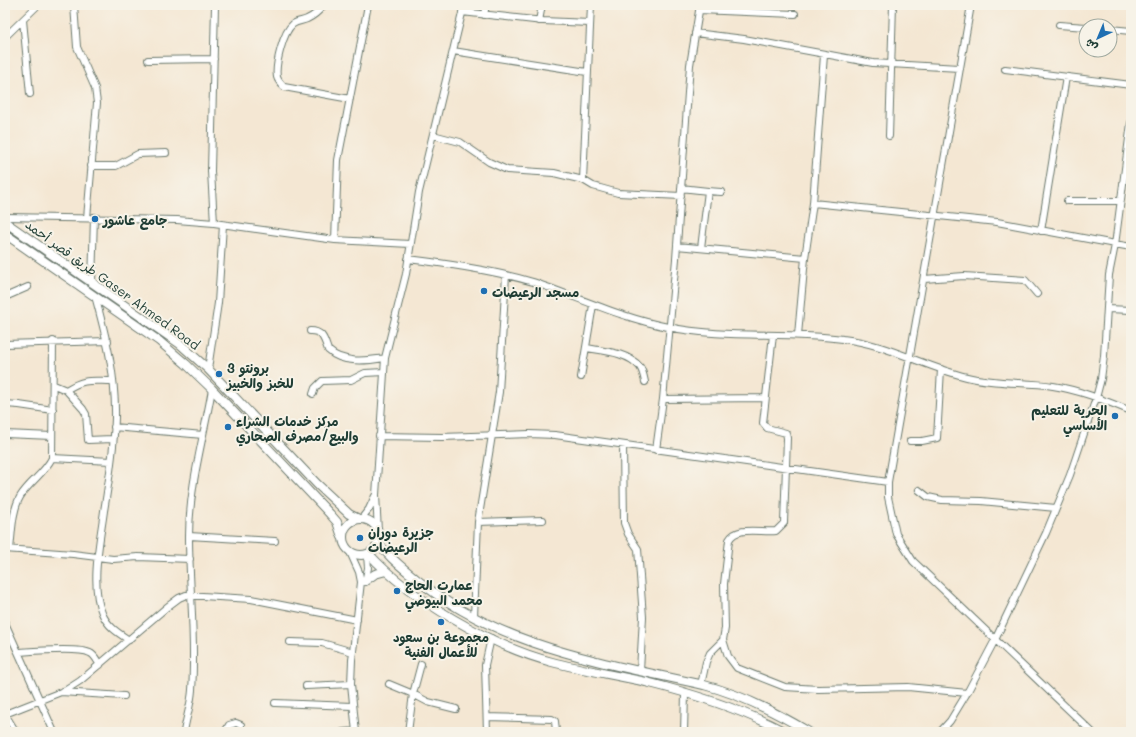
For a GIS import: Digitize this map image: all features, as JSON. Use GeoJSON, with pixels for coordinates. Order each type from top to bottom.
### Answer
{"type":"FeatureCollection","features":[{"type":"Feature","properties":{"kind":"main road","name":"طريق قصر أحمد Gaser Ahmed Road"},"geometry":{"type":"LineString","coordinates":[[5,222],[180,344],[208,369],[316,484],[349,514],[360,519]]}},
{"type":"Feature","properties":{"kind":"main road","name":"طريق قصر أحمد Gaser Ahmed Road"},"geometry":{"type":"LineString","coordinates":[[5,234],[159,341],[212,389],[330,514],[336,522],[342,537]]}},
{"type":"Feature","properties":{"kind":"main road"},"geometry":{"type":"LineString","coordinates":[[360,519],[373,524],[378,531],[378,542],[375,549],[368,554],[355,555],[344,545],[342,537],[347,525],[360,519]]}},
{"type":"Feature","properties":{"kind":"main road"},"geometry":{"type":"LineString","coordinates":[[378,542],[384,551],[427,588],[474,617],[509,634],[534,644],[574,656],[701,685],[735,696],[764,708],[809,732]]}},
{"type":"Feature","properties":{"kind":"main road"},"geometry":{"type":"LineString","coordinates":[[368,554],[386,571],[445,613],[491,638],[526,654],[551,662],[646,682],[700,697],[738,711],[785,732]]}},
{"type":"Feature","properties":{"kind":"main road"},"geometry":{"type":"LineString","coordinates":[[365,581],[375,574],[386,571]]}},
{"type":"Feature","properties":{"kind":"street"},"geometry":{"type":"LineString","coordinates":[[5,37],[38,5]]}},
{"type":"Feature","properties":{"kind":"street"},"geometry":{"type":"LineString","coordinates":[[74,5],[77,47],[95,88],[97,103],[87,218]]}},
{"type":"Feature","properties":{"kind":"street"},"geometry":{"type":"LineString","coordinates":[[214,223],[212,171],[215,5]]}},
{"type":"Feature","properties":{"kind":"street"},"geometry":{"type":"LineString","coordinates":[[324,5],[310,18],[294,23],[289,28],[284,36],[277,68],[277,76],[280,84],[284,87],[350,99]]}},
{"type":"Feature","properties":{"kind":"street"},"geometry":{"type":"LineString","coordinates":[[335,240],[338,160],[368,5]]}},
{"type":"Feature","properties":{"kind":"street"},"geometry":{"type":"LineString","coordinates":[[378,531],[376,495],[385,358],[408,259],[419,192],[464,5]]}},
{"type":"Feature","properties":{"kind":"street"},"geometry":{"type":"LineString","coordinates":[[484,15],[486,5]]}},
{"type":"Feature","properties":{"kind":"street"},"geometry":{"type":"LineString","coordinates":[[539,21],[542,5]]}},
{"type":"Feature","properties":{"kind":"street"},"geometry":{"type":"LineString","coordinates":[[583,180],[591,5]]}},
{"type":"Feature","properties":{"kind":"street"},"geometry":{"type":"LineString","coordinates":[[889,136],[893,5]]}},
{"type":"Feature","properties":{"kind":"street"},"geometry":{"type":"LineString","coordinates":[[971,5],[959,68],[911,357],[888,482],[888,497],[891,518],[896,534],[903,548],[936,584],[1092,732]]}},
{"type":"Feature","properties":{"kind":"street"},"geometry":{"type":"LineString","coordinates":[[656,450],[664,399],[682,188],[690,65],[700,8],[795,14]]}},
{"type":"Feature","properties":{"kind":"street"},"geometry":{"type":"LineString","coordinates":[[462,12],[539,21],[590,23]]}},
{"type":"Feature","properties":{"kind":"street"},"geometry":{"type":"LineString","coordinates":[[23,20],[30,94]]}},
{"type":"Feature","properties":{"kind":"street"},"geometry":{"type":"LineString","coordinates":[[1060,25],[1078,26]]}},
{"type":"Feature","properties":{"kind":"street"},"geometry":{"type":"LineString","coordinates":[[1118,30],[1131,31]]}},
{"type":"Feature","properties":{"kind":"street"},"geometry":{"type":"LineString","coordinates":[[695,33],[744,39],[824,55],[891,65],[959,68]]}},
{"type":"Feature","properties":{"kind":"street"},"geometry":{"type":"LineString","coordinates":[[453,51],[587,72]]}},
{"type":"Feature","properties":{"kind":"street"},"geometry":{"type":"LineString","coordinates":[[798,335],[805,258],[813,203],[824,55]]}},
{"type":"Feature","properties":{"kind":"street"},"geometry":{"type":"LineString","coordinates":[[148,60],[214,59]]}},
{"type":"Feature","properties":{"kind":"street"},"geometry":{"type":"LineString","coordinates":[[1005,69],[1131,85]]}},
{"type":"Feature","properties":{"kind":"street"},"geometry":{"type":"LineString","coordinates":[[1041,231],[1066,77]]}},
{"type":"Feature","properties":{"kind":"street"},"geometry":{"type":"LineString","coordinates":[[940,732],[950,721],[967,693],[995,640],[1056,508],[1074,464],[1096,398],[1101,379],[1108,309],[1109,275],[1115,245],[1131,122]]}},
{"type":"Feature","properties":{"kind":"street"},"geometry":{"type":"LineString","coordinates":[[433,135],[460,142],[489,162],[507,170],[554,173],[583,180],[593,186],[618,193],[681,196]]}},
{"type":"Feature","properties":{"kind":"street"},"geometry":{"type":"LineString","coordinates":[[91,166],[116,166],[138,154],[166,153]]}},
{"type":"Feature","properties":{"kind":"street"},"geometry":{"type":"LineString","coordinates":[[682,188],[721,192]]}},
{"type":"Feature","properties":{"kind":"street"},"geometry":{"type":"LineString","coordinates":[[701,248],[708,191]]}},
{"type":"Feature","properties":{"kind":"street"},"geometry":{"type":"LineString","coordinates":[[1067,201],[1120,201]]}},
{"type":"Feature","properties":{"kind":"street"},"geometry":{"type":"LineString","coordinates":[[813,203],[934,217],[997,222],[1131,247]]}},
{"type":"Feature","properties":{"kind":"street"},"geometry":{"type":"LineString","coordinates":[[5,217],[94,218],[214,223],[335,240],[410,244]]}},
{"type":"Feature","properties":{"kind":"street"},"geometry":{"type":"LineString","coordinates":[[92,283],[94,218]]}},
{"type":"Feature","properties":{"kind":"street"},"geometry":{"type":"LineString","coordinates":[[208,369],[217,309],[223,225]]}},
{"type":"Feature","properties":{"kind":"street"},"geometry":{"type":"LineString","coordinates":[[677,246],[805,258]]}},
{"type":"Feature","properties":{"kind":"street"},"geometry":{"type":"LineString","coordinates":[[408,259],[506,275],[534,283],[593,305],[669,328],[694,331],[798,335],[857,341],[911,357],[969,378],[1056,387],[1096,398],[1131,411]]}},
{"type":"Feature","properties":{"kind":"street"},"geometry":{"type":"LineString","coordinates":[[474,617],[478,522],[493,434],[501,373],[506,275]]}},
{"type":"Feature","properties":{"kind":"street"},"geometry":{"type":"LineString","coordinates":[[924,279],[964,276],[1025,280],[1037,294]]}},
{"type":"Feature","properties":{"kind":"street"},"geometry":{"type":"LineString","coordinates":[[5,297],[28,287]]}},
{"type":"Feature","properties":{"kind":"street"},"geometry":{"type":"LineString","coordinates":[[94,296],[108,341],[112,381],[114,427],[98,557],[97,594],[102,614],[114,629],[129,640]]}},
{"type":"Feature","properties":{"kind":"street"},"geometry":{"type":"LineString","coordinates":[[581,377],[593,305]]}},
{"type":"Feature","properties":{"kind":"street"},"geometry":{"type":"LineString","coordinates":[[1108,309],[1131,310]]}},
{"type":"Feature","properties":{"kind":"street"},"geometry":{"type":"LineString","coordinates":[[310,330],[324,336],[328,350],[342,358],[362,361],[385,358]]}},
{"type":"Feature","properties":{"kind":"street"},"geometry":{"type":"LineString","coordinates":[[701,685],[710,653],[722,640],[725,628],[724,584],[729,540],[733,534],[740,532],[771,532],[781,528],[784,523],[787,468],[786,433],[767,428],[763,423],[773,335]]}},
{"type":"Feature","properties":{"kind":"street"},"geometry":{"type":"LineString","coordinates":[[5,344],[108,341]]}},
{"type":"Feature","properties":{"kind":"street"},"geometry":{"type":"LineString","coordinates":[[53,342],[54,385],[52,458],[44,472],[23,493],[18,502],[8,549],[98,557],[113,560],[138,557],[190,559]]}},
{"type":"Feature","properties":{"kind":"street"},"geometry":{"type":"LineString","coordinates":[[586,348],[621,355],[641,368],[645,382]]}},
{"type":"Feature","properties":{"kind":"street"},"geometry":{"type":"LineString","coordinates":[[910,441],[922,442],[937,438],[941,369]]}},
{"type":"Feature","properties":{"kind":"street"},"geometry":{"type":"LineString","coordinates":[[313,394],[315,388],[322,382],[351,380],[365,374],[384,372]]}},
{"type":"Feature","properties":{"kind":"street"},"geometry":{"type":"LineString","coordinates":[[66,390],[86,380],[112,381]]}},
{"type":"Feature","properties":{"kind":"street"},"geometry":{"type":"LineString","coordinates":[[54,385],[66,390],[86,414],[88,440],[112,439]]}},
{"type":"Feature","properties":{"kind":"street"},"geometry":{"type":"LineString","coordinates":[[184,732],[192,692],[194,636],[189,536],[192,496],[212,389]]}},
{"type":"Feature","properties":{"kind":"street"},"geometry":{"type":"LineString","coordinates":[[664,399],[765,398]]}},
{"type":"Feature","properties":{"kind":"street"},"geometry":{"type":"LineString","coordinates":[[5,404],[53,410]]}},
{"type":"Feature","properties":{"kind":"street"},"geometry":{"type":"LineString","coordinates":[[114,427],[203,435]]}},
{"type":"Feature","properties":{"kind":"street"},"geometry":{"type":"LineString","coordinates":[[5,434],[52,436]]}},
{"type":"Feature","properties":{"kind":"street"},"geometry":{"type":"LineString","coordinates":[[379,436],[442,437],[493,434],[555,435],[888,482]]}},
{"type":"Feature","properties":{"kind":"street"},"geometry":{"type":"LineString","coordinates":[[623,445],[624,523],[628,534],[638,549],[642,590],[643,624],[640,671]]}},
{"type":"Feature","properties":{"kind":"street"},"geometry":{"type":"LineString","coordinates":[[52,458],[110,461]]}},
{"type":"Feature","properties":{"kind":"street"},"geometry":{"type":"LineString","coordinates":[[920,490],[928,497],[938,500],[1056,508]]}},
{"type":"Feature","properties":{"kind":"street"},"geometry":{"type":"LineString","coordinates":[[360,519],[369,509],[376,495]]}},
{"type":"Feature","properties":{"kind":"street"},"geometry":{"type":"LineString","coordinates":[[478,522],[543,520]]}},
{"type":"Feature","properties":{"kind":"street"},"geometry":{"type":"LineString","coordinates":[[189,536],[275,541]]}},
{"type":"Feature","properties":{"kind":"street"},"geometry":{"type":"LineString","coordinates":[[343,732],[355,731],[351,684],[353,652],[361,591],[359,572],[350,552]]}},
{"type":"Feature","properties":{"kind":"street"},"geometry":{"type":"LineString","coordinates":[[361,591],[368,568],[368,554]]}},
{"type":"Feature","properties":{"kind":"street"},"geometry":{"type":"LineString","coordinates":[[16,732],[5,714],[60,692],[80,681],[173,602],[183,596],[192,595],[251,598],[357,620]]}},
{"type":"Feature","properties":{"kind":"street"},"geometry":{"type":"LineString","coordinates":[[5,623],[54,732]]}},
{"type":"Feature","properties":{"kind":"street"},"geometry":{"type":"LineString","coordinates":[[487,732],[485,665],[491,638]]}},
{"type":"Feature","properties":{"kind":"street"},"geometry":{"type":"LineString","coordinates":[[722,640],[728,656],[737,668],[785,687],[818,689],[908,687],[967,693]]}},
{"type":"Feature","properties":{"kind":"street"},"geometry":{"type":"LineString","coordinates":[[290,642],[316,642],[353,652]]}},
{"type":"Feature","properties":{"kind":"street"},"geometry":{"type":"LineString","coordinates":[[19,652],[61,650],[87,652],[95,657],[100,665]]}},
{"type":"Feature","properties":{"kind":"street"},"geometry":{"type":"LineString","coordinates":[[408,732],[413,694],[421,664]]}},
{"type":"Feature","properties":{"kind":"street"},"geometry":{"type":"LineString","coordinates":[[306,686],[351,684]]}},
{"type":"Feature","properties":{"kind":"street"},"geometry":{"type":"LineString","coordinates":[[389,684],[428,702],[456,709]]}},
{"type":"Feature","properties":{"kind":"street"},"geometry":{"type":"LineString","coordinates":[[60,692],[124,696]]}},
{"type":"Feature","properties":{"kind":"street"},"geometry":{"type":"LineString","coordinates":[[684,732],[685,694]]}},
{"type":"Feature","properties":{"kind":"street"},"geometry":{"type":"LineString","coordinates":[[275,703],[352,706]]}},
{"type":"Feature","properties":{"kind":"street"},"geometry":{"type":"LineString","coordinates":[[487,717],[552,719],[555,721],[557,726],[556,732]]}},
{"type":"Feature","properties":{"kind":"street"},"geometry":{"type":"LineString","coordinates":[[226,732],[229,725],[236,723],[241,725]]}},
{"type":"Feature","properties":{"kind":"place","name":"جامع عاشور"},"geometry":{"type":"Point","coordinates":[95,219]}},
{"type":"Feature","properties":{"kind":"place","name":"مسجد الرعيضات"},"geometry":{"type":"Point","coordinates":[484,291]}},
{"type":"Feature","properties":{"kind":"place","name":"برونتو 3 للخبز والخبيز"},"geometry":{"type":"Point","coordinates":[219,374]}},
{"type":"Feature","properties":{"kind":"place","name":"الحرية للتعليم الأساسي"},"geometry":{"type":"Point","coordinates":[1115,416]}},
{"type":"Feature","properties":{"kind":"place","name":"مركز خدمات الشراء والبيع/مصرف الصحاري"},"geometry":{"type":"Point","coordinates":[228,427]}},
{"type":"Feature","properties":{"kind":"place","name":"جزيرة دوران الرعيضات"},"geometry":{"type":"Point","coordinates":[360,538]}},
{"type":"Feature","properties":{"kind":"place","name":"عمارت الحاج محمد البيوضي"},"geometry":{"type":"Point","coordinates":[397,591]}},
{"type":"Feature","properties":{"kind":"place","name":"مجموعة بن سعود للأعمال الفنية"},"geometry":{"type":"Point","coordinates":[441,622]}}]}
